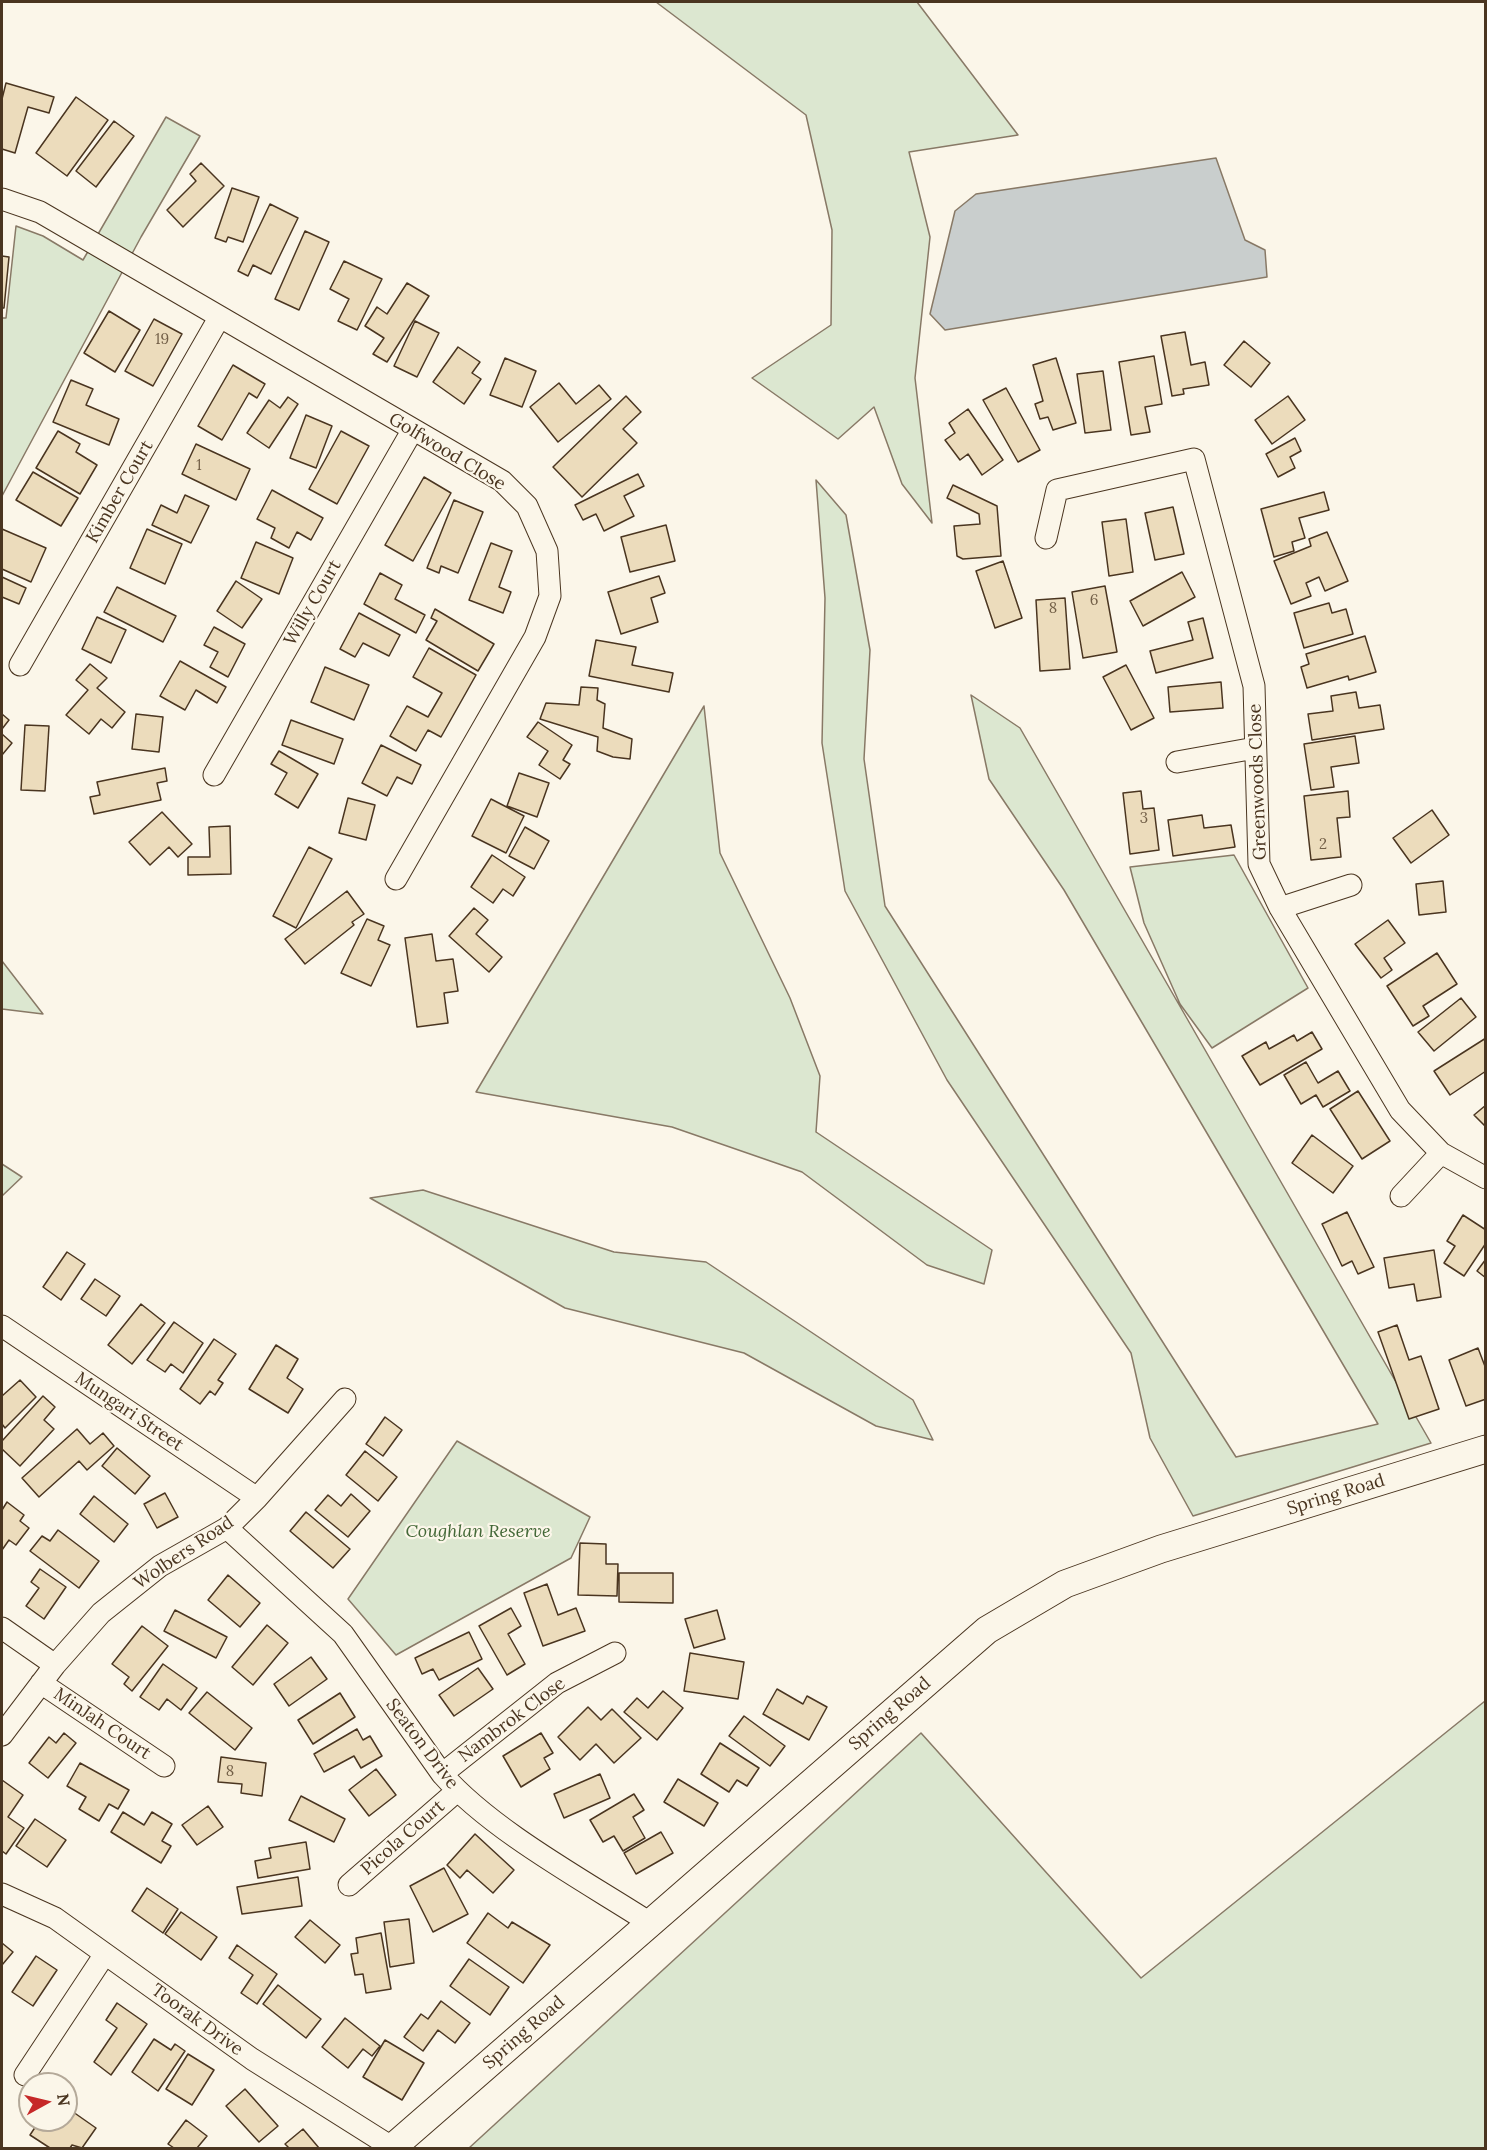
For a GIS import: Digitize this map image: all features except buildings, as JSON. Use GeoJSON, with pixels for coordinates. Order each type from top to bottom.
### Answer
{"type":"FeatureCollection","features":[{"type":"Feature","properties":{"kind":"main road","name":"Spring Road"},"geometry":{"type":"LineString","coordinates":[[392,2148],[987,1630],[1065,1584],[1161,1549],[1485,1449]]}},
{"type":"Feature","properties":{"kind":"street","name":"Golfwood Close"},"geometry":{"type":"LineString","coordinates":[[2,199],[40,212],[412,431],[502,481],[528,506],[547,551],[550,596],[535,637],[396,879]]}},
{"type":"Feature","properties":{"kind":"street","name":"Kimber Court"},"geometry":{"type":"LineString","coordinates":[[20,665],[219,318]]}},
{"type":"Feature","properties":{"kind":"street","name":"Willy Court"},"geometry":{"type":"LineString","coordinates":[[213,775],[412,431]]}},
{"type":"Feature","properties":{"kind":"street","name":"Greenwoods Close"},"geometry":{"type":"LineString","coordinates":[[1046,538],[1057,490],[1194,459],[1254,686],[1259,864],[1280,908],[1400,1110],[1441,1153],[1485,1178]]}},
{"type":"Feature","properties":{"kind":"street"},"geometry":{"type":"LineString","coordinates":[[1177,762],[1255,748]]}},
{"type":"Feature","properties":{"kind":"street"},"geometry":{"type":"LineString","coordinates":[[1280,908],[1351,885]]}},
{"type":"Feature","properties":{"kind":"street"},"geometry":{"type":"LineString","coordinates":[[1401,1196],[1441,1153]]}},
{"type":"Feature","properties":{"kind":"street","name":"Mungari Street"},"geometry":{"type":"LineString","coordinates":[[2,1326],[257,1498]]}},
{"type":"Feature","properties":{"kind":"street","name":"Wolbers Road"},"geometry":{"type":"LineString","coordinates":[[2,1735],[55,1665],[101,1613],[160,1566],[227,1528],[257,1498],[345,1399]]}},
{"type":"Feature","properties":{"kind":"street","name":"Seaton Drive"},"geometry":{"type":"LineString","coordinates":[[227,1528],[343,1634],[442,1774],[457,1791],[512,1833],[650,1923]]}},
{"type":"Feature","properties":{"kind":"street"},"geometry":{"type":"LineString","coordinates":[[2,1628],[55,1665]]}},
{"type":"Feature","properties":{"kind":"street","name":"Nambrok Close"},"geometry":{"type":"LineString","coordinates":[[442,1774],[557,1683],[615,1653]]}},
{"type":"Feature","properties":{"kind":"street","name":"MinJah Court"},"geometry":{"type":"LineString","coordinates":[[41,1683],[164,1766]]}},
{"type":"Feature","properties":{"kind":"street","name":"Picola Court"},"geometry":{"type":"LineString","coordinates":[[349,1885],[457,1791]]}},
{"type":"Feature","properties":{"kind":"street","name":"Toorak Drive"},"geometry":{"type":"LineString","coordinates":[[2,1894],[55,1918],[252,2059],[392,2148]]}},
{"type":"Feature","properties":{"kind":"street"},"geometry":{"type":"LineString","coordinates":[[27,2072],[105,1954]]}},
{"type":"Feature","properties":{"kind":"green space"},"geometry":{"type":"Polygon","coordinates":[[[656,2],[917,2],[1018,135],[909,152],[930,237],[915,378],[932,523],[902,484],[874,407],[838,439],[752,378],[831,325],[832,230],[806,115],[656,2]]]}},
{"type":"Feature","properties":{"kind":"green space"},"geometry":{"type":"Polygon","coordinates":[[[166,117],[200,136],[141,237],[2,496],[2,318],[6,318],[16,226],[43,236],[83,260],[166,117]]]}},
{"type":"Feature","properties":{"kind":"green space"},"geometry":{"type":"Polygon","coordinates":[[[816,480],[846,515],[870,650],[864,759],[885,906],[1236,1457],[1378,1424],[1064,890],[989,779],[971,695],[1020,728],[1431,1443],[1193,1516],[1150,1438],[1131,1353],[947,1080],[845,891],[822,743],[825,598],[816,480]]]}},
{"type":"Feature","properties":{"kind":"green space"},"geometry":{"type":"Polygon","coordinates":[[[704,706],[720,853],[790,998],[820,1076],[816,1132],[992,1250],[984,1284],[927,1265],[802,1172],[672,1127],[476,1092],[704,706]]]}},
{"type":"Feature","properties":{"kind":"green space"},"geometry":{"type":"Polygon","coordinates":[[[1234,855],[1308,988],[1212,1048],[1180,1004],[1144,923],[1130,867],[1234,855]]]}},
{"type":"Feature","properties":{"kind":"green space"},"geometry":{"type":"Polygon","coordinates":[[[2,961],[43,1014],[2,1009],[2,961]]]}},
{"type":"Feature","properties":{"kind":"green space"},"geometry":{"type":"Polygon","coordinates":[[[2,1164],[22,1177],[2,1196],[2,1164]]]}},
{"type":"Feature","properties":{"kind":"green space"},"geometry":{"type":"Polygon","coordinates":[[[423,1190],[614,1252],[706,1262],[913,1400],[933,1440],[876,1426],[744,1353],[565,1308],[370,1198],[423,1190]]]}},
{"type":"Feature","properties":{"kind":"green space","name":"Coughlan Reserve"},"geometry":{"type":"Polygon","coordinates":[[[457,1441],[590,1517],[571,1558],[396,1655],[348,1599],[457,1441]]]}},
{"type":"Feature","properties":{"kind":"green space"},"geometry":{"type":"Polygon","coordinates":[[[1485,1701],[1485,2148],[469,2148],[921,1733],[1141,1978],[1485,1701]]]}},
{"type":"Feature","properties":{"kind":"shaded area"},"geometry":{"type":"Polygon","coordinates":[[[1216,158],[1245,240],[1265,250],[1267,277],[945,330],[930,314],[955,211],[976,194],[1216,158]]]}}]}
